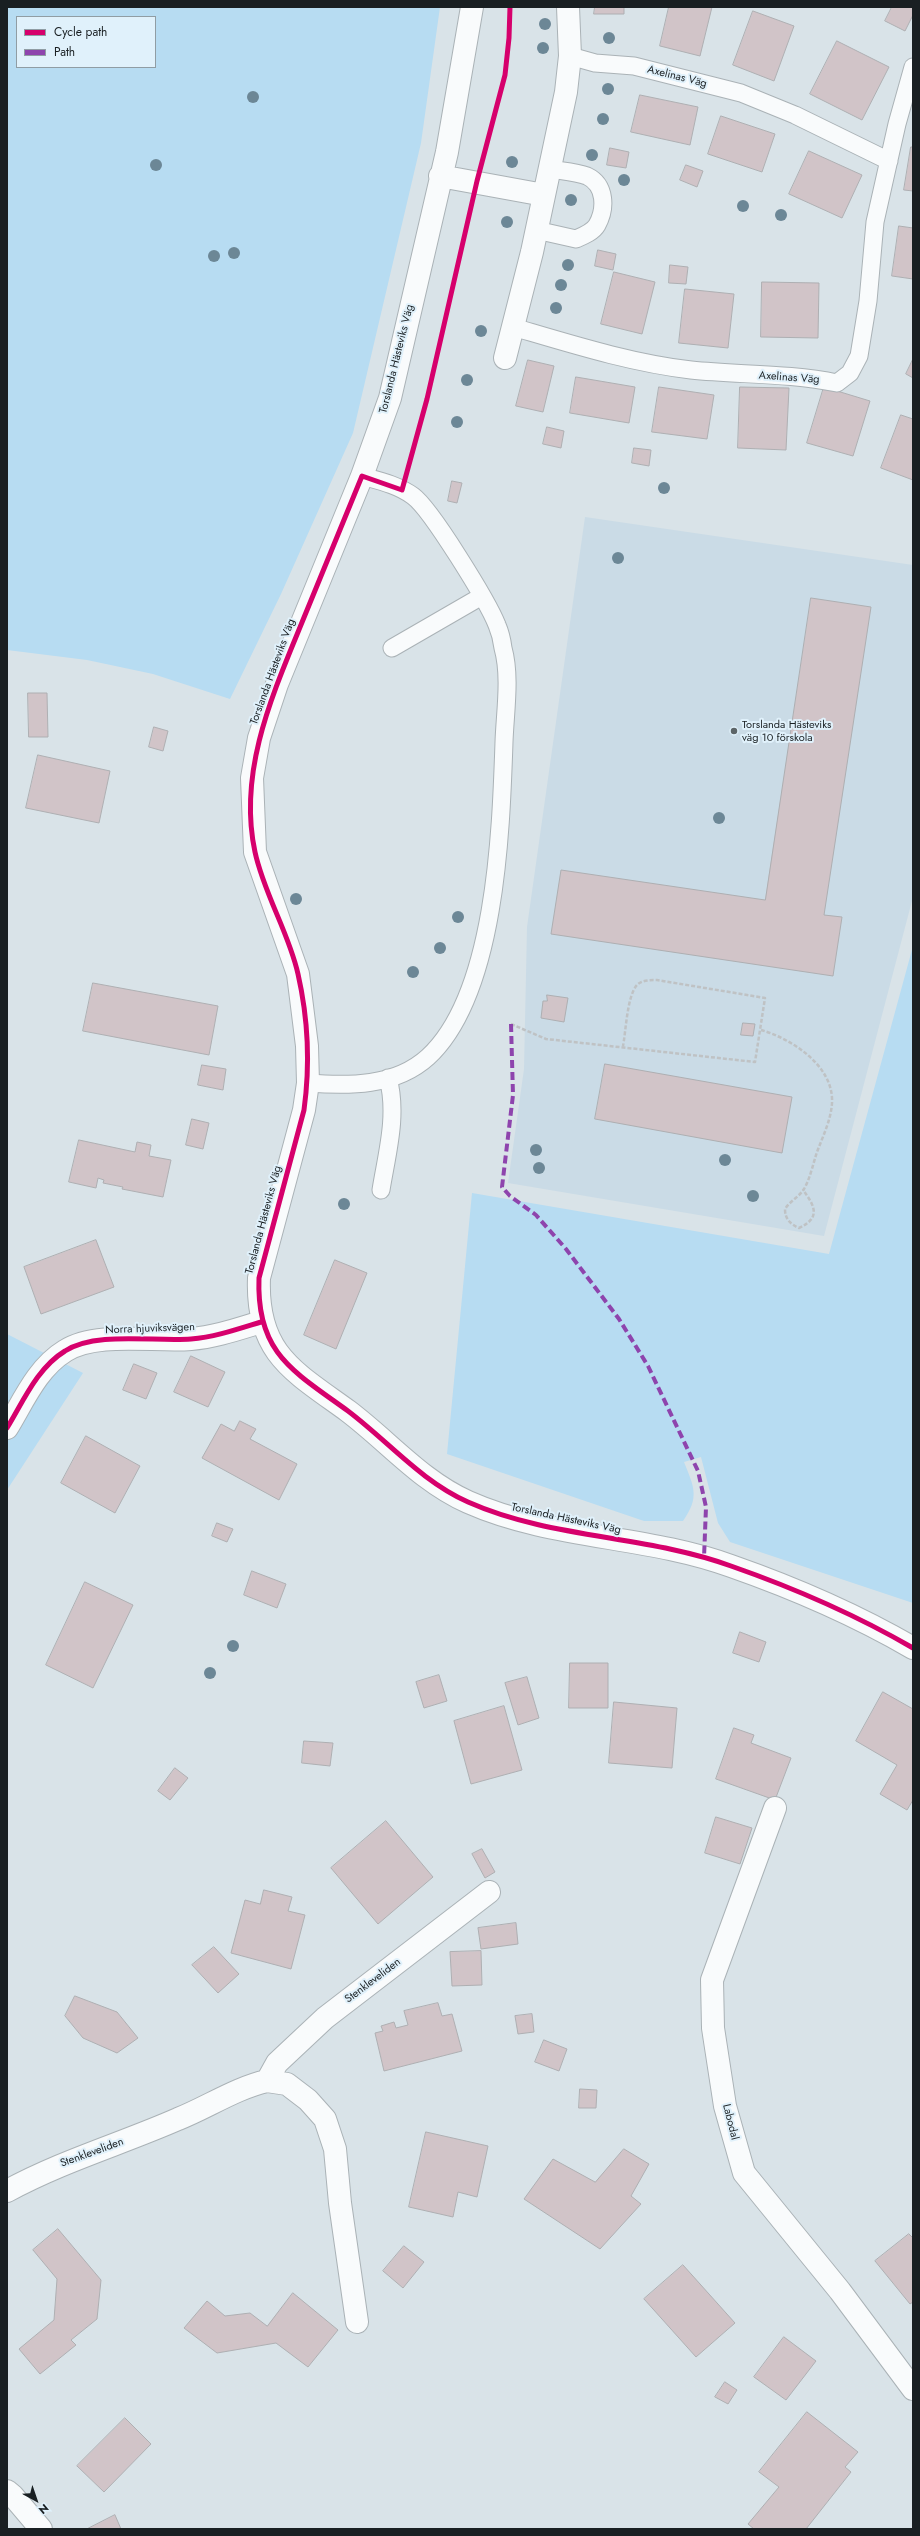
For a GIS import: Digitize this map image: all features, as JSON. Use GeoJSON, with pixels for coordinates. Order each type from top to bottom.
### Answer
{"type":"FeatureCollection","features":[{"type":"Feature","properties":{"kind":"street","name":"Torslanda Hästeviks Väg"},"geometry":{"type":"LineString","coordinates":[[472,7],[463,68],[390,398],[362,476],[277,684],[259,738],[252,778],[252,810],[255,852],[298,974],[307,1046],[308,1083],[304,1110],[259,1278],[258,1299],[262,1322],[273,1348],[290,1367],[361,1421],[408,1464],[438,1487],[468,1502],[507,1517],[677,1552],[730,1565],[838,1609],[913,1648]]}},
{"type":"Feature","properties":{"kind":"street"},"geometry":{"type":"LineString","coordinates":[[505,358],[550,169],[566,92],[570,56],[568,7]]}},
{"type":"Feature","properties":{"kind":"street"},"geometry":{"type":"LineString","coordinates":[[440,176],[544,195]]}},
{"type":"Feature","properties":{"kind":"street","name":"Norra hjuviksvägen"},"geometry":{"type":"LineString","coordinates":[[7,1428],[39,1375],[50,1362],[65,1350],[88,1342],[191,1339],[219,1335],[262,1322]]}},
{"type":"Feature","properties":{"kind":"street","name":"Labodal"},"geometry":{"type":"LineString","coordinates":[[775,1808],[712,1980],[713,2028],[725,2106],[744,2173],[840,2291],[913,2388]]}},
{"type":"Feature","properties":{"kind":"street","name":"Stenkleveliden"},"geometry":{"type":"LineString","coordinates":[[268,2081],[277,2064],[325,2018],[489,1892]]}},
{"type":"Feature","properties":{"kind":"street","name":"Stenkleveliden"},"geometry":{"type":"LineString","coordinates":[[7,2191],[68,2161],[179,2119],[249,2085],[268,2081],[287,2084],[308,2100],[325,2118],[335,2149],[340,2203],[357,2322]]}},
{"type":"Feature","properties":{"kind":"street"},"geometry":{"type":"LineString","coordinates":[[7,2492],[13,2496],[41,2529]]}},
{"type":"Feature","properties":{"kind":"lane","name":"Axelinas Väg"},"geometry":{"type":"LineString","coordinates":[[570,56],[594,63],[634,66],[742,93],[802,118],[889,161]]}},
{"type":"Feature","properties":{"kind":"lane","name":"Axelinas Väg"},"geometry":{"type":"LineString","coordinates":[[513,327],[636,360],[690,370],[815,378],[837,383],[850,373],[859,356],[868,301],[875,222],[913,67]]}},
{"type":"Feature","properties":{"kind":"lane"},"geometry":{"type":"LineString","coordinates":[[536,230],[576,239],[596,226],[603,210],[603,195],[597,184],[587,176],[550,169]]}},
{"type":"Feature","properties":{"kind":"lane"},"geometry":{"type":"LineString","coordinates":[[308,1083],[338,1086],[370,1084],[400,1074],[426,1059],[446,1038],[466,999],[486,929],[501,824],[506,684],[504,650],[497,624],[482,596],[429,513],[414,497],[394,486],[362,476]]}},
{"type":"Feature","properties":{"kind":"lane"},"geometry":{"type":"LineString","coordinates":[[392,648],[482,596]]}},
{"type":"Feature","properties":{"kind":"lane"},"geometry":{"type":"LineString","coordinates":[[381,1190],[392,1126],[392,1095],[388,1078]]}},
{"type":"Feature","properties":{"kind":"path"},"geometry":{"type":"LineString","coordinates":[[511,1024],[546,1039],[623,1046],[756,1062],[765,998],[657,980],[645,980],[637,985],[632,994],[623,1046]]}},
{"type":"Feature","properties":{"kind":"path"},"geometry":{"type":"LineString","coordinates":[[761,1030],[776,1034],[803,1052],[825,1074],[829,1086],[832,1101],[830,1116],[803,1190],[789,1202],[785,1209],[787,1219],[791,1224],[799,1228],[812,1218],[814,1210],[812,1202],[803,1190]]}},
{"type":"Feature","properties":{"kind":"shaded area"},"geometry":{"type":"Polygon","coordinates":[[[7,7],[440,7],[421,143],[353,433],[281,594],[230,699],[153,674],[87,660],[7,650],[7,7]]]}},
{"type":"Feature","properties":{"kind":"shaded area","name":"Torslanda Hästeviks väg 10 förskola"},"geometry":{"type":"Polygon","coordinates":[[[585,517],[913,565],[913,897],[824,1236],[508,1183],[524,1069],[527,927],[585,517]]]}},
{"type":"Feature","properties":{"kind":"shaded area"},"geometry":{"type":"Polygon","coordinates":[[[913,946],[913,1603],[730,1542],[718,1523],[701,1457],[684,1462],[693,1485],[694,1492],[692,1505],[683,1521],[644,1521],[447,1454],[472,1193],[829,1254],[913,946]]]}},
{"type":"Feature","properties":{"kind":"shaded area"},"geometry":{"type":"Polygon","coordinates":[[[7,1334],[83,1373],[7,1490],[7,1334]]]}},
{"type":"Feature","properties":{"kind":"building"},"geometry":{"type":"Polygon","coordinates":[[[595,7],[624,7],[624,14],[594,14],[595,7]]]}},
{"type":"Feature","properties":{"kind":"building"},"geometry":{"type":"Polygon","coordinates":[[[669,7],[712,7],[700,56],[660,46],[669,7]]]}},
{"type":"Feature","properties":{"kind":"building"},"geometry":{"type":"Polygon","coordinates":[[[892,7],[913,7],[913,15],[905,31],[885,21],[892,7]]]}},
{"type":"Feature","properties":{"kind":"building"},"geometry":{"type":"Polygon","coordinates":[[[753,11],[794,26],[774,81],[733,65],[753,11]]]}},
{"type":"Feature","properties":{"kind":"building"},"geometry":{"type":"Polygon","coordinates":[[[837,41],[889,67],[862,120],[810,94],[837,41]]]}},
{"type":"Feature","properties":{"kind":"building"},"geometry":{"type":"Polygon","coordinates":[[[640,95],[698,107],[690,145],[631,132],[640,95]]]}},
{"type":"Feature","properties":{"kind":"building"},"geometry":{"type":"Polygon","coordinates":[[[721,116],[775,134],[762,172],[708,154],[721,116]]]}},
{"type":"Feature","properties":{"kind":"building"},"geometry":{"type":"Polygon","coordinates":[[[911,147],[913,147],[913,191],[904,190],[911,147]]]}},
{"type":"Feature","properties":{"kind":"building"},"geometry":{"type":"Polygon","coordinates":[[[610,148],[629,152],[626,168],[607,165],[610,148]]]}},
{"type":"Feature","properties":{"kind":"building"},"geometry":{"type":"Polygon","coordinates":[[[809,151],[862,175],[842,218],[789,194],[809,151]]]}},
{"type":"Feature","properties":{"kind":"building"},"geometry":{"type":"Polygon","coordinates":[[[686,165],[703,171],[697,187],[680,180],[686,165]]]}},
{"type":"Feature","properties":{"kind":"building"},"geometry":{"type":"Polygon","coordinates":[[[899,226],[913,228],[913,279],[892,276],[899,226]]]}},
{"type":"Feature","properties":{"kind":"building"},"geometry":{"type":"Polygon","coordinates":[[[598,250],[616,254],[613,270],[595,266],[598,250]]]}},
{"type":"Feature","properties":{"kind":"building"},"geometry":{"type":"Polygon","coordinates":[[[670,265],[688,267],[686,284],[669,283],[670,265]]]}},
{"type":"Feature","properties":{"kind":"building"},"geometry":{"type":"Polygon","coordinates":[[[614,272],[655,282],[642,334],[601,324],[614,272]]]}},
{"type":"Feature","properties":{"kind":"building"},"geometry":{"type":"Polygon","coordinates":[[[762,282],[819,283],[818,338],[761,337],[762,282]]]}},
{"type":"Feature","properties":{"kind":"building"},"geometry":{"type":"Polygon","coordinates":[[[685,289],[734,294],[728,348],[679,343],[685,289]]]}},
{"type":"Feature","properties":{"kind":"building"},"geometry":{"type":"Polygon","coordinates":[[[913,359],[913,378],[906,374],[913,359]]]}},
{"type":"Feature","properties":{"kind":"building"},"geometry":{"type":"Polygon","coordinates":[[[528,360],[554,366],[543,412],[516,406],[528,360]]]}},
{"type":"Feature","properties":{"kind":"building"},"geometry":{"type":"Polygon","coordinates":[[[576,377],[635,387],[629,423],[570,413],[576,377]]]}},
{"type":"Feature","properties":{"kind":"building"},"geometry":{"type":"Polygon","coordinates":[[[659,387],[714,395],[707,439],[652,432],[659,387]]]}},
{"type":"Feature","properties":{"kind":"building"},"geometry":{"type":"Polygon","coordinates":[[[740,387],[789,388],[786,450],[738,448],[740,387]]]}},
{"type":"Feature","properties":{"kind":"building"},"geometry":{"type":"Polygon","coordinates":[[[824,387],[870,401],[853,456],[807,443],[824,387]]]}},
{"type":"Feature","properties":{"kind":"building"},"geometry":{"type":"Polygon","coordinates":[[[901,415],[913,419],[913,480],[881,468],[901,415]]]}},
{"type":"Feature","properties":{"kind":"building"},"geometry":{"type":"Polygon","coordinates":[[[547,427],[564,431],[561,448],[543,444],[547,427]]]}},
{"type":"Feature","properties":{"kind":"building"},"geometry":{"type":"Polygon","coordinates":[[[634,448],[651,450],[649,466],[632,463],[634,448]]]}},
{"type":"Feature","properties":{"kind":"building"},"geometry":{"type":"Polygon","coordinates":[[[452,481],[462,483],[457,503],[448,501],[452,481]]]}},
{"type":"Feature","properties":{"kind":"building"},"geometry":{"type":"Polygon","coordinates":[[[811,598],[871,607],[824,915],[842,917],[833,976],[551,934],[561,870],[765,900],[811,598]]]}},
{"type":"Feature","properties":{"kind":"building"},"geometry":{"type":"Polygon","coordinates":[[[28,693],[47,693],[48,737],[29,737],[28,693]]]}},
{"type":"Feature","properties":{"kind":"building"},"geometry":{"type":"Polygon","coordinates":[[[154,727],[168,731],[163,751],[149,747],[154,727]]]}},
{"type":"Feature","properties":{"kind":"building"},"geometry":{"type":"Polygon","coordinates":[[[38,755],[110,771],[99,823],[26,808],[38,755]]]}},
{"type":"Feature","properties":{"kind":"building"},"geometry":{"type":"Polygon","coordinates":[[[93,983],[218,1006],[209,1055],[83,1031],[93,983]]]}},
{"type":"Feature","properties":{"kind":"building"},"geometry":{"type":"Polygon","coordinates":[[[547,995],[568,998],[564,1022],[541,1018],[543,1001],[547,1001],[547,995]]]}},
{"type":"Feature","properties":{"kind":"building"},"geometry":{"type":"Polygon","coordinates":[[[743,1023],[755,1024],[753,1036],[741,1035],[743,1023]]]}},
{"type":"Feature","properties":{"kind":"building"},"geometry":{"type":"Polygon","coordinates":[[[605,1064],[792,1097],[782,1153],[595,1119],[605,1064]]]}},
{"type":"Feature","properties":{"kind":"building"},"geometry":{"type":"Polygon","coordinates":[[[202,1065],[226,1069],[223,1090],[198,1085],[202,1065]]]}},
{"type":"Feature","properties":{"kind":"building"},"geometry":{"type":"Polygon","coordinates":[[[192,1119],[209,1123],[203,1149],[186,1145],[192,1119]]]}},
{"type":"Feature","properties":{"kind":"building"},"geometry":{"type":"Polygon","coordinates":[[[79,1140],[135,1152],[137,1142],[151,1145],[149,1156],[171,1160],[163,1197],[122,1189],[123,1187],[103,1183],[104,1180],[98,1178],[96,1188],[69,1182],[79,1140]]]}},
{"type":"Feature","properties":{"kind":"building"},"geometry":{"type":"Polygon","coordinates":[[[96,1240],[114,1287],[41,1314],[24,1267],[96,1240]]]}},
{"type":"Feature","properties":{"kind":"building"},"geometry":{"type":"Polygon","coordinates":[[[335,1260],[367,1273],[336,1349],[304,1335],[335,1260]]]}},
{"type":"Feature","properties":{"kind":"building"},"geometry":{"type":"Polygon","coordinates":[[[191,1356],[225,1372],[208,1407],[174,1392],[191,1356]]]}},
{"type":"Feature","properties":{"kind":"building"},"geometry":{"type":"Polygon","coordinates":[[[134,1364],[157,1373],[146,1399],[123,1390],[134,1364]]]}},
{"type":"Feature","properties":{"kind":"building"},"geometry":{"type":"Polygon","coordinates":[[[240,1421],[256,1429],[250,1439],[297,1464],[279,1500],[202,1458],[221,1424],[234,1431],[240,1421]]]}},
{"type":"Feature","properties":{"kind":"building"},"geometry":{"type":"Polygon","coordinates":[[[86,1436],[140,1466],[115,1513],[61,1483],[86,1436]]]}},
{"type":"Feature","properties":{"kind":"building"},"geometry":{"type":"Polygon","coordinates":[[[217,1523],[233,1529],[227,1542],[212,1536],[217,1523]]]}},
{"type":"Feature","properties":{"kind":"building"},"geometry":{"type":"Polygon","coordinates":[[[252,1571],[286,1584],[277,1608],[244,1595],[252,1571]]]}},
{"type":"Feature","properties":{"kind":"building"},"geometry":{"type":"Polygon","coordinates":[[[85,1582],[133,1605],[93,1688],[46,1665],[85,1582]]]}},
{"type":"Feature","properties":{"kind":"building"},"geometry":{"type":"Polygon","coordinates":[[[740,1632],[766,1642],[759,1662],[733,1653],[740,1632]]]}},
{"type":"Feature","properties":{"kind":"building"},"geometry":{"type":"Polygon","coordinates":[[[570,1663],[608,1663],[608,1708],[569,1708],[570,1663]]]}},
{"type":"Feature","properties":{"kind":"building"},"geometry":{"type":"Polygon","coordinates":[[[439,1675],[447,1701],[424,1708],[416,1682],[439,1675]]]}},
{"type":"Feature","properties":{"kind":"building"},"geometry":{"type":"Polygon","coordinates":[[[527,1677],[539,1718],[518,1725],[505,1683],[527,1677]]]}},
{"type":"Feature","properties":{"kind":"building"},"geometry":{"type":"Polygon","coordinates":[[[883,1692],[913,1709],[913,1800],[907,1810],[880,1794],[897,1765],[856,1741],[883,1692]]]}},
{"type":"Feature","properties":{"kind":"building"},"geometry":{"type":"Polygon","coordinates":[[[614,1702],[677,1708],[672,1768],[609,1763],[614,1702]]]}},
{"type":"Feature","properties":{"kind":"building"},"geometry":{"type":"Polygon","coordinates":[[[504,1706],[522,1770],[471,1784],[454,1721],[504,1706]]]}},
{"type":"Feature","properties":{"kind":"building"},"geometry":{"type":"Polygon","coordinates":[[[734,1728],[754,1735],[751,1743],[791,1758],[775,1800],[716,1779],[734,1728]]]}},
{"type":"Feature","properties":{"kind":"building"},"geometry":{"type":"Polygon","coordinates":[[[304,1741],[333,1743],[330,1766],[302,1763],[304,1741]]]}},
{"type":"Feature","properties":{"kind":"building"},"geometry":{"type":"Polygon","coordinates":[[[175,1768],[188,1778],[170,1800],[158,1791],[175,1768]]]}},
{"type":"Feature","properties":{"kind":"building"},"geometry":{"type":"Polygon","coordinates":[[[716,1817],[752,1828],[740,1864],[705,1853],[716,1817]]]}},
{"type":"Feature","properties":{"kind":"building"},"geometry":{"type":"Polygon","coordinates":[[[386,1821],[433,1877],[378,1924],[331,1868],[386,1821]]]}},
{"type":"Feature","properties":{"kind":"building"},"geometry":{"type":"Polygon","coordinates":[[[482,1849],[495,1872],[485,1878],[472,1854],[482,1849]]]}},
{"type":"Feature","properties":{"kind":"building"},"geometry":{"type":"Polygon","coordinates":[[[264,1890],[292,1897],[288,1911],[305,1915],[291,1969],[231,1953],[245,1900],[260,1904],[264,1890]]]}},
{"type":"Feature","properties":{"kind":"building"},"geometry":{"type":"Polygon","coordinates":[[[516,1923],[518,1944],[481,1949],[478,1928],[516,1923]]]}},
{"type":"Feature","properties":{"kind":"building"},"geometry":{"type":"Polygon","coordinates":[[[214,1947],[239,1974],[218,1993],[192,1965],[214,1947]]]}},
{"type":"Feature","properties":{"kind":"building"},"geometry":{"type":"Polygon","coordinates":[[[481,1951],[482,1985],[452,1986],[450,1952],[481,1951]]]}},
{"type":"Feature","properties":{"kind":"building"},"geometry":{"type":"Polygon","coordinates":[[[75,1996],[117,2012],[138,2038],[117,2053],[83,2038],[65,2016],[75,1996]]]}},
{"type":"Feature","properties":{"kind":"building"},"geometry":{"type":"Polygon","coordinates":[[[438,2003],[442,2016],[452,2014],[462,2051],[384,2071],[375,2033],[383,2031],[381,2026],[394,2022],[396,2028],[408,2025],[404,2011],[438,2003]]]}},
{"type":"Feature","properties":{"kind":"building"},"geometry":{"type":"Polygon","coordinates":[[[532,2014],[534,2032],[518,2034],[515,2016],[532,2014]]]}},
{"type":"Feature","properties":{"kind":"building"},"geometry":{"type":"Polygon","coordinates":[[[544,2040],[567,2049],[559,2071],[535,2062],[544,2040]]]}},
{"type":"Feature","properties":{"kind":"building"},"geometry":{"type":"Polygon","coordinates":[[[580,2089],[597,2090],[596,2108],[579,2108],[580,2089]]]}},
{"type":"Feature","properties":{"kind":"building"},"geometry":{"type":"Polygon","coordinates":[[[426,2132],[488,2146],[477,2197],[458,2192],[453,2217],[409,2207],[426,2132]]]}},
{"type":"Feature","properties":{"kind":"building"},"geometry":{"type":"Polygon","coordinates":[[[624,2149],[649,2164],[631,2196],[641,2204],[600,2249],[524,2199],[553,2159],[595,2182],[624,2149]]]}},
{"type":"Feature","properties":{"kind":"building"},"geometry":{"type":"Polygon","coordinates":[[[58,2229],[101,2280],[97,2319],[71,2340],[76,2345],[40,2374],[19,2349],[54,2320],[57,2279],[33,2250],[58,2229]]]}},
{"type":"Feature","properties":{"kind":"building"},"geometry":{"type":"Polygon","coordinates":[[[909,2234],[913,2238],[913,2302],[910,2304],[875,2261],[909,2234]]]}},
{"type":"Feature","properties":{"kind":"building"},"geometry":{"type":"Polygon","coordinates":[[[404,2246],[424,2262],[403,2288],[383,2271],[404,2246]]]}},
{"type":"Feature","properties":{"kind":"building"},"geometry":{"type":"Polygon","coordinates":[[[683,2265],[735,2323],[696,2357],[644,2299],[683,2265]]]}},
{"type":"Feature","properties":{"kind":"building"},"geometry":{"type":"Polygon","coordinates":[[[293,2293],[338,2330],[308,2367],[276,2343],[217,2353],[184,2328],[207,2301],[225,2316],[250,2313],[267,2326],[293,2293]]]}},
{"type":"Feature","properties":{"kind":"building"},"geometry":{"type":"Polygon","coordinates":[[[784,2337],[816,2361],[786,2400],[754,2377],[784,2337]]]}},
{"type":"Feature","properties":{"kind":"building"},"geometry":{"type":"Polygon","coordinates":[[[725,2382],[737,2390],[728,2404],[715,2397],[725,2382]]]}},
{"type":"Feature","properties":{"kind":"building"},"geometry":{"type":"Polygon","coordinates":[[[807,2412],[858,2452],[845,2467],[851,2472],[806,2529],[754,2529],[748,2524],[779,2487],[759,2472],[807,2412]]]}},
{"type":"Feature","properties":{"kind":"building"},"geometry":{"type":"Polygon","coordinates":[[[125,2418],[151,2444],[104,2492],[77,2466],[125,2418]]]}},
{"type":"Feature","properties":{"kind":"building"},"geometry":{"type":"Polygon","coordinates":[[[115,2515],[121,2529],[87,2529],[115,2515]]]}},
{"type":"Feature","properties":{"kind":"marked path"},"geometry":{"type":"LineString","coordinates":[[511,1024],[513,1095],[502,1187],[510,1196],[536,1215],[566,1249],[619,1319],[648,1366],[698,1471],[706,1507],[704,1558]]}},
{"type":"Feature","properties":{"kind":"cycle path"},"geometry":{"type":"LineString","coordinates":[[510,7],[509,38],[505,75],[477,181],[427,399],[402,490],[362,476],[271,701],[255,760],[251,790],[251,821],[255,852],[264,883],[294,959],[304,1008],[307,1042],[307,1076],[304,1110],[259,1278],[260,1304],[264,1325],[271,1342],[282,1358],[295,1371],[310,1384],[363,1423],[420,1472],[435,1483],[468,1502],[500,1514],[532,1523],[666,1548],[731,1566],[778,1583],[847,1613],[913,1648]]}},
{"type":"Feature","properties":{"kind":"cycle path"},"geometry":{"type":"LineString","coordinates":[[7,1428],[32,1386],[46,1367],[65,1351],[78,1345],[109,1339],[176,1340],[200,1338],[261,1322]]}},
{"type":"Feature","properties":{"kind":"place","name":"Torslanda Hästeviks väg 10 förskola"},"geometry":{"type":"Point","coordinates":[734,731]}}]}
